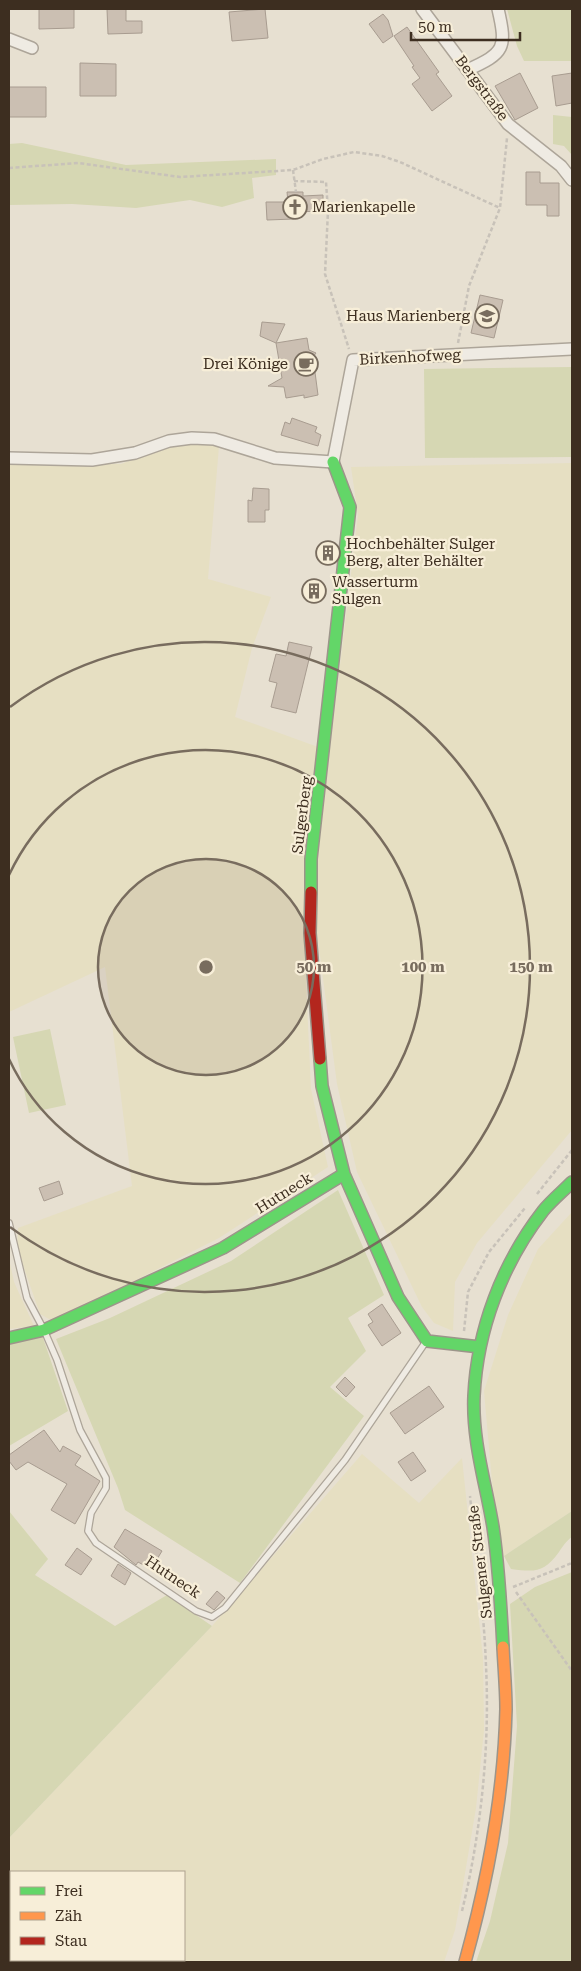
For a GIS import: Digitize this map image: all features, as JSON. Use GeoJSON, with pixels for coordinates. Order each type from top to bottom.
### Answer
{"type":"FeatureCollection","features":[{"type":"Feature","properties":{"kind":"street","name":"Bergstraße"},"geometry":{"type":"LineString","coordinates":[[422,9],[508,124],[561,166],[572,180]]}},
{"type":"Feature","properties":{"kind":"street"},"geometry":{"type":"LineString","coordinates":[[467,70],[489,60],[501,47],[504,35],[498,9]]}},
{"type":"Feature","properties":{"kind":"street"},"geometry":{"type":"LineString","coordinates":[[9,39],[32,48]]}},
{"type":"Feature","properties":{"kind":"street","name":"Birkenhofweg"},"geometry":{"type":"LineString","coordinates":[[333,462],[353,360],[572,349]]}},
{"type":"Feature","properties":{"kind":"street"},"geometry":{"type":"LineString","coordinates":[[9,458],[92,460],[135,453],[169,441],[192,438],[214,439],[275,458],[333,462]]}},
{"type":"Feature","properties":{"kind":"street","name":"Sulgerberg"},"geometry":{"type":"LineString","coordinates":[[333,462],[350,507],[311,858],[310,932],[322,1086],[344,1174]]}},
{"type":"Feature","properties":{"kind":"street"},"geometry":{"type":"LineString","coordinates":[[344,1174],[398,1297],[426,1341],[480,1347]]}},
{"type":"Feature","properties":{"kind":"street","name":"Hutneck"},"geometry":{"type":"LineString","coordinates":[[9,1338],[44,1330],[223,1248],[344,1174]]}},
{"type":"Feature","properties":{"kind":"street","name":"Sulgener Straße"},"geometry":{"type":"LineString","coordinates":[[464,1962],[482,1905],[500,1805],[506,1708],[500,1589],[492,1527],[477,1444],[474,1397],[480,1347],[502,1276],[543,1212],[572,1182]]}},
{"type":"Feature","properties":{"kind":"lane","name":"Hutneck"},"geometry":{"type":"LineString","coordinates":[[9,1223],[26,1298],[44,1330],[80,1430],[106,1478],[106,1488],[91,1512],[88,1531],[96,1543],[196,1611],[212,1617],[225,1608],[345,1460],[426,1341]]}},
{"type":"Feature","properties":{"kind":"path"},"geometry":{"type":"LineString","coordinates":[[456,354],[469,286],[500,208],[506,145]]}},
{"type":"Feature","properties":{"kind":"path"},"geometry":{"type":"LineString","coordinates":[[9,168],[78,163],[180,177],[293,170],[323,159],[354,152],[382,156],[500,208]]}},
{"type":"Feature","properties":{"kind":"path"},"geometry":{"type":"LineString","coordinates":[[293,170],[296,192]]}},
{"type":"Feature","properties":{"kind":"path"},"geometry":{"type":"LineString","coordinates":[[294,181],[326,182],[328,211],[326,274],[353,360]]}},
{"type":"Feature","properties":{"kind":"path"},"geometry":{"type":"LineString","coordinates":[[572,1563],[512,1587],[572,1671]]}},
{"type":"Feature","properties":{"kind":"path"},"geometry":{"type":"LineString","coordinates":[[460,1917],[480,1809],[487,1732],[486,1668],[480,1593]]}},
{"type":"Feature","properties":{"kind":"shaded area"},"geometry":{"type":"Polygon","coordinates":[[[201,443],[219,446],[208,579],[271,597],[252,648],[235,717],[318,747],[308,810],[304,939],[311,1089],[328,1167],[219,1238],[59,1319],[49,1319],[40,1314],[17,1248],[18,1228],[132,1186],[105,967],[9,1012],[9,461],[121,464],[168,446],[201,443]]]}},
{"type":"Feature","properties":{"kind":"shaded area"},"geometry":{"type":"Polygon","coordinates":[[[572,463],[572,1130],[477,1243],[455,1282],[453,1331],[434,1323],[422,1307],[357,1172],[337,1084],[317,933],[317,858],[358,515],[351,467],[572,463]]]}},
{"type":"Feature","properties":{"kind":"shaded area"},"geometry":{"type":"Polygon","coordinates":[[[572,1212],[572,1511],[504,1556],[492,1482],[484,1391],[508,1315],[538,1249],[572,1212]]]}},
{"type":"Feature","properties":{"kind":"shaded area"},"geometry":{"type":"Polygon","coordinates":[[[9,1259],[14,1282],[34,1326],[9,1329],[9,1259]]]}},
{"type":"Feature","properties":{"kind":"shaded area"},"geometry":{"type":"Polygon","coordinates":[[[362,1454],[419,1503],[462,1458],[483,1658],[484,1730],[476,1808],[461,1897],[455,1930],[444,1962],[9,1962],[9,1838],[212,1626],[362,1454]]]}},
{"type":"Feature","properties":{"kind":"green space"},"geometry":{"type":"Polygon","coordinates":[[[507,9],[572,9],[572,61],[524,61],[517,46],[507,9]]]}},
{"type":"Feature","properties":{"kind":"green space"},"geometry":{"type":"Polygon","coordinates":[[[553,115],[572,117],[572,155],[564,146],[553,144],[553,115]]]}},
{"type":"Feature","properties":{"kind":"green space"},"geometry":{"type":"Polygon","coordinates":[[[22,143],[126,165],[276,159],[276,175],[252,178],[254,198],[222,207],[190,200],[136,208],[72,204],[9,205],[9,144],[22,143]]]}},
{"type":"Feature","properties":{"kind":"green space"},"geometry":{"type":"Polygon","coordinates":[[[572,367],[572,457],[425,458],[424,369],[572,367]]]}},
{"type":"Feature","properties":{"kind":"green space"},"geometry":{"type":"Polygon","coordinates":[[[50,1029],[66,1105],[29,1113],[13,1037],[50,1029]]]}},
{"type":"Feature","properties":{"kind":"green space"},"geometry":{"type":"Polygon","coordinates":[[[338,1190],[384,1295],[348,1318],[366,1351],[330,1387],[364,1416],[240,1583],[125,1510],[118,1488],[56,1339],[110,1318],[231,1261],[338,1190]]]}},
{"type":"Feature","properties":{"kind":"green space"},"geometry":{"type":"Polygon","coordinates":[[[42,1335],[68,1411],[9,1446],[9,1342],[42,1335]]]}},
{"type":"Feature","properties":{"kind":"green space"},"geometry":{"type":"Polygon","coordinates":[[[9,1511],[48,1559],[35,1575],[115,1626],[167,1595],[212,1626],[9,1838],[9,1511]]]}},
{"type":"Feature","properties":{"kind":"green space"},"geometry":{"type":"Polygon","coordinates":[[[572,1511],[572,1537],[549,1564],[538,1570],[511,1569],[504,1556],[572,1511]]]}},
{"type":"Feature","properties":{"kind":"green space"},"geometry":{"type":"Polygon","coordinates":[[[572,1572],[572,1962],[476,1962],[490,1921],[508,1843],[517,1726],[510,1604],[535,1587],[572,1572]]]}},
{"type":"Feature","properties":{"kind":"building"},"geometry":{"type":"Polygon","coordinates":[[[39,9],[74,9],[74,28],[39,29],[39,9]]]}},
{"type":"Feature","properties":{"kind":"building"},"geometry":{"type":"Polygon","coordinates":[[[107,9],[126,9],[126,21],[142,21],[142,33],[108,34],[107,9]]]}},
{"type":"Feature","properties":{"kind":"building"},"geometry":{"type":"Polygon","coordinates":[[[265,9],[268,38],[232,41],[229,12],[265,9]]]}},
{"type":"Feature","properties":{"kind":"building"},"geometry":{"type":"Polygon","coordinates":[[[383,14],[388,20],[393,36],[383,43],[369,24],[383,14]]]}},
{"type":"Feature","properties":{"kind":"building"},"geometry":{"type":"Polygon","coordinates":[[[407,27],[439,72],[436,74],[452,96],[432,111],[412,84],[420,78],[394,36],[407,27]]]}},
{"type":"Feature","properties":{"kind":"building"},"geometry":{"type":"Polygon","coordinates":[[[80,63],[116,64],[116,96],[80,96],[80,63]]]}},
{"type":"Feature","properties":{"kind":"building"},"geometry":{"type":"Polygon","coordinates":[[[520,73],[538,108],[515,120],[495,86],[520,73]]]}},
{"type":"Feature","properties":{"kind":"building"},"geometry":{"type":"Polygon","coordinates":[[[572,73],[572,103],[556,106],[552,76],[572,73]]]}},
{"type":"Feature","properties":{"kind":"building"},"geometry":{"type":"Polygon","coordinates":[[[9,87],[46,87],[46,117],[9,117],[9,87]]]}},
{"type":"Feature","properties":{"kind":"building"},"geometry":{"type":"Polygon","coordinates":[[[526,172],[540,172],[540,183],[559,183],[559,216],[547,216],[547,205],[526,205],[526,172]]]}},
{"type":"Feature","properties":{"kind":"building","name":"Marienkapelle"},"geometry":{"type":"Polygon","coordinates":[[[287,192],[303,192],[303,196],[323,195],[323,211],[293,212],[294,219],[267,220],[266,202],[288,202],[287,192]]]}},
{"type":"Feature","properties":{"kind":"building","name":"Haus Marienberg"},"geometry":{"type":"Polygon","coordinates":[[[480,295],[503,300],[494,338],[471,333],[480,295]]]}},
{"type":"Feature","properties":{"kind":"building"},"geometry":{"type":"Polygon","coordinates":[[[262,322],[285,324],[276,343],[260,336],[262,322]]]}},
{"type":"Feature","properties":{"kind":"building"},"geometry":{"type":"Polygon","coordinates":[[[307,338],[309,350],[316,353],[313,357],[318,395],[304,398],[304,395],[286,398],[284,387],[268,386],[282,378],[276,343],[307,338]]]}},
{"type":"Feature","properties":{"kind":"building"},"geometry":{"type":"Polygon","coordinates":[[[292,418],[317,427],[315,432],[321,435],[318,446],[281,435],[285,422],[290,424],[292,418]]]}},
{"type":"Feature","properties":{"kind":"building"},"geometry":{"type":"Polygon","coordinates":[[[253,488],[269,489],[269,510],[265,510],[265,522],[248,522],[248,500],[252,501],[253,488]]]}},
{"type":"Feature","properties":{"kind":"building","name":"Wasserturm Sulgen"},"geometry":{"type":"Polygon","coordinates":[[[310,581],[318,581],[324,587],[324,595],[318,601],[310,601],[304,595],[304,587],[310,581]]]}},
{"type":"Feature","properties":{"kind":"building"},"geometry":{"type":"Polygon","coordinates":[[[289,642],[312,647],[296,713],[271,707],[277,683],[269,681],[276,654],[286,656],[289,642]]]}},
{"type":"Feature","properties":{"kind":"building"},"geometry":{"type":"Polygon","coordinates":[[[59,1181],[63,1194],[44,1201],[39,1188],[59,1181]]]}},
{"type":"Feature","properties":{"kind":"building"},"geometry":{"type":"Polygon","coordinates":[[[382,1304],[401,1333],[382,1346],[368,1325],[373,1322],[368,1314],[382,1304]]]}},
{"type":"Feature","properties":{"kind":"building"},"geometry":{"type":"Polygon","coordinates":[[[345,1377],[355,1387],[346,1397],[336,1387],[345,1377]]]}},
{"type":"Feature","properties":{"kind":"building"},"geometry":{"type":"Polygon","coordinates":[[[429,1386],[444,1407],[405,1434],[390,1413],[429,1386]]]}},
{"type":"Feature","properties":{"kind":"building"},"geometry":{"type":"Polygon","coordinates":[[[44,1430],[60,1452],[63,1446],[81,1456],[75,1465],[100,1481],[75,1524],[51,1510],[67,1484],[28,1462],[16,1470],[9,1461],[9,1455],[44,1430]]]}},
{"type":"Feature","properties":{"kind":"building"},"geometry":{"type":"Polygon","coordinates":[[[413,1452],[426,1471],[411,1481],[398,1462],[413,1452]]]}},
{"type":"Feature","properties":{"kind":"building"},"geometry":{"type":"Polygon","coordinates":[[[125,1529],[162,1551],[151,1569],[138,1562],[136,1565],[114,1547],[125,1529]]]}},
{"type":"Feature","properties":{"kind":"building"},"geometry":{"type":"Polygon","coordinates":[[[77,1548],[92,1559],[81,1575],[65,1565],[77,1548]]]}},
{"type":"Feature","properties":{"kind":"building"},"geometry":{"type":"Polygon","coordinates":[[[118,1564],[131,1573],[125,1585],[111,1576],[118,1564]]]}},
{"type":"Feature","properties":{"kind":"building"},"geometry":{"type":"Polygon","coordinates":[[[217,1591],[225,1598],[214,1610],[206,1604],[217,1591]]]}},
{"type":"Feature","properties":{"kind":"traffic: fast"},"geometry":{"type":"LineString","coordinates":[[311,892],[311,859],[350,507],[333,462]]}},
{"type":"Feature","properties":{"kind":"traffic: fast"},"geometry":{"type":"LineString","coordinates":[[320,1059],[322,1086],[344,1174],[398,1297],[427,1341],[480,1347]]}},
{"type":"Feature","properties":{"kind":"traffic: fast"},"geometry":{"type":"LineString","coordinates":[[9,1338],[44,1330],[223,1248],[344,1174]]}},
{"type":"Feature","properties":{"kind":"traffic: fast"},"geometry":{"type":"LineString","coordinates":[[503,1647],[500,1587],[495,1542],[475,1429],[474,1396],[476,1371],[486,1322],[504,1275],[515,1253],[543,1211],[572,1182]]}},
{"type":"Feature","properties":{"kind":"traffic: slow"},"geometry":{"type":"LineString","coordinates":[[465,1962],[488,1868],[502,1773],[506,1709],[503,1647]]}},
{"type":"Feature","properties":{"kind":"traffic: jam"},"geometry":{"type":"LineString","coordinates":[[311,892],[310,933],[320,1059]]}},
{"type":"Feature","properties":{"kind":"place","name":"Marienkapelle"},"geometry":{"type":"Point","coordinates":[295,207]}},
{"type":"Feature","properties":{"kind":"place","name":"Haus Marienberg"},"geometry":{"type":"Point","coordinates":[487,316]}},
{"type":"Feature","properties":{"kind":"place","name":"Drei Könige"},"geometry":{"type":"Point","coordinates":[306,364]}},
{"type":"Feature","properties":{"kind":"place","name":"Hochbehälter Sulger Berg, alter Behälter"},"geometry":{"type":"Point","coordinates":[328,553]}},
{"type":"Feature","properties":{"kind":"place","name":"Wasserturm Sulgen"},"geometry":{"type":"Point","coordinates":[314,591]}}]}
